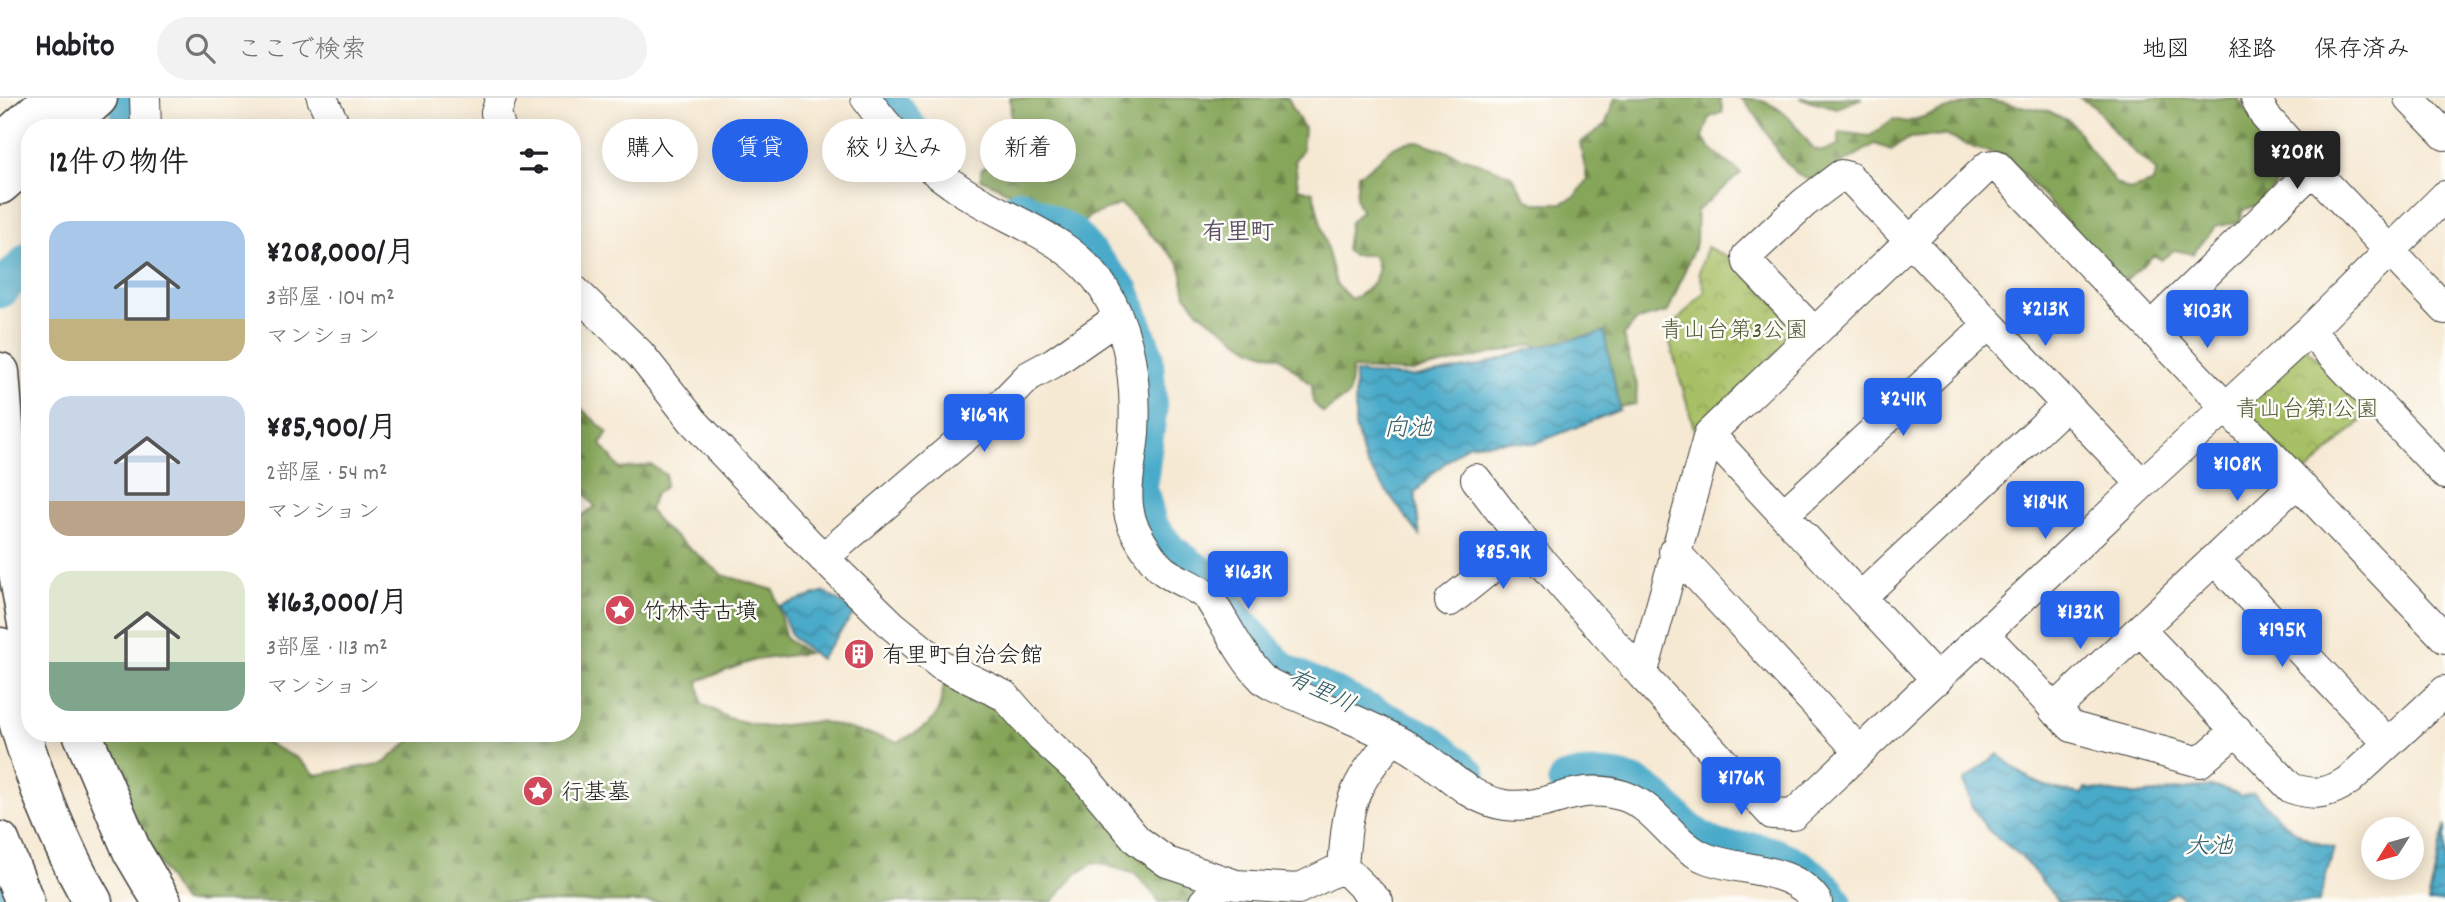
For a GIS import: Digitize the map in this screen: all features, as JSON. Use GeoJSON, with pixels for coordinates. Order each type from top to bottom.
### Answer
{"type":"FeatureCollection","features":[{"type":"Feature","properties":{"kind":"highway"},"geometry":{"type":"LineString","coordinates":[[75,119],[98,98]]}},
{"type":"Feature","properties":{"kind":"highway"},"geometry":{"type":"LineString","coordinates":[[0,185],[21,138]]}},
{"type":"Feature","properties":{"kind":"highway"},"geometry":{"type":"LineString","coordinates":[[0,372],[13,544],[21,590]]}},
{"type":"Feature","properties":{"kind":"highway"},"geometry":{"type":"LineString","coordinates":[[0,647],[21,682]]}},
{"type":"Feature","properties":{"kind":"highway"},"geometry":{"type":"LineString","coordinates":[[56,742],[53,820],[93,902]]}},
{"type":"Feature","properties":{"kind":"highway"},"geometry":{"type":"LineString","coordinates":[[56,742],[83,807],[133,902]]}},
{"type":"Feature","properties":{"kind":"highway"},"geometry":{"type":"LineString","coordinates":[[57,742],[127,840],[162,902]]}},
{"type":"Feature","properties":{"kind":"highway"},"geometry":{"type":"LineString","coordinates":[[0,841],[25,902]]}},
{"type":"Feature","properties":{"kind":"street"},"geometry":{"type":"LineString","coordinates":[[145,98],[146,119]]}},
{"type":"Feature","properties":{"kind":"street"},"geometry":{"type":"LineString","coordinates":[[322,98],[332,119]]}},
{"type":"Feature","properties":{"kind":"street"},"geometry":{"type":"LineString","coordinates":[[498,119],[496,113],[501,98]]}},
{"type":"Feature","properties":{"kind":"street"},"geometry":{"type":"LineString","coordinates":[[866,98],[913,152],[953,186],[1052,239],[1081,263],[1103,287],[1118,318],[1133,375],[1134,436],[1127,470],[1135,530],[1163,570],[1198,587],[1209,598],[1263,680],[1393,739],[1424,757],[1456,783],[1485,801],[1506,805],[1542,803],[1583,790],[1604,790],[1633,799],[1659,817],[1684,844],[1704,857],[1739,869],[1787,876],[1807,887],[1817,902]]}},
{"type":"Feature","properties":{"kind":"street"},"geometry":{"type":"LineString","coordinates":[[2409,98],[2445,135]]}},
{"type":"Feature","properties":{"kind":"street"},"geometry":{"type":"LineString","coordinates":[[2269,104],[2313,170],[2445,309]]}},
{"type":"Feature","properties":{"kind":"street"},"geometry":{"type":"LineString","coordinates":[[1642,676],[1674,551],[1709,434],[1812,331],[1988,166],[1996,165],[2226,407],[2295,484],[2445,638]]}},
{"type":"Feature","properties":{"kind":"street"},"geometry":{"type":"LineString","coordinates":[[2151,327],[2313,170]]}},
{"type":"Feature","properties":{"kind":"street"},"geometry":{"type":"LineString","coordinates":[[1812,331],[1748,263],[1747,256],[1804,203],[1841,175],[1849,177],[2142,484]]}},
{"type":"Feature","properties":{"kind":"street"},"geometry":{"type":"LineString","coordinates":[[1476,479],[1524,542],[1642,676],[1772,814],[1793,815],[2142,484],[2309,331],[2445,196]]}},
{"type":"Feature","properties":{"kind":"street"},"geometry":{"type":"LineString","coordinates":[[581,297],[640,354],[693,421],[823,558],[893,626],[941,665],[1005,696],[1041,737],[1081,773],[1137,840],[1214,891],[1298,889],[1343,867]]}},
{"type":"Feature","properties":{"kind":"street"},"geometry":{"type":"LineString","coordinates":[[823,558],[995,411],[1029,376],[1053,363],[1118,318]]}},
{"type":"Feature","properties":{"kind":"street"},"geometry":{"type":"LineString","coordinates":[[1784,514],[1988,325]]}},
{"type":"Feature","properties":{"kind":"street"},"geometry":{"type":"LineString","coordinates":[[2309,331],[2445,474]]}},
{"type":"Feature","properties":{"kind":"street"},"geometry":{"type":"LineString","coordinates":[[1862,596],[2065,406]]}},
{"type":"Feature","properties":{"kind":"street"},"geometry":{"type":"LineString","coordinates":[[1709,434],[1937,680]]}},
{"type":"Feature","properties":{"kind":"street"},"geometry":{"type":"LineString","coordinates":[[2054,710],[2295,484]]}},
{"type":"Feature","properties":{"kind":"street"},"geometry":{"type":"LineString","coordinates":[[1450,601],[1524,542]]}},
{"type":"Feature","properties":{"kind":"street"},"geometry":{"type":"LineString","coordinates":[[1674,551],[1860,752]]}},
{"type":"Feature","properties":{"kind":"street"},"geometry":{"type":"LineString","coordinates":[[2214,559],[2388,743]]}},
{"type":"Feature","properties":{"kind":"street"},"geometry":{"type":"LineString","coordinates":[[2140,629],[2291,788],[2311,795],[2335,790],[2445,691]]}},
{"type":"Feature","properties":{"kind":"street"},"geometry":{"type":"LineString","coordinates":[[1984,634],[2072,727],[2200,761],[2237,730]]}},
{"type":"Feature","properties":{"kind":"street"},"geometry":{"type":"LineString","coordinates":[[1343,867],[1352,796],[1375,760],[1393,739]]}},
{"type":"Feature","properties":{"kind":"street"},"geometry":{"type":"LineString","coordinates":[[1343,867],[1378,902]]}},
{"type":"Feature","properties":{"kind":"green space"},"geometry":{"type":"Polygon","coordinates":[[[1010,98],[1288,98],[1304,129],[1302,150],[1295,160],[1298,188],[1313,192],[1336,284],[1351,299],[1374,282],[1377,269],[1373,255],[1352,255],[1346,250],[1350,222],[1361,211],[1356,199],[1358,174],[1397,145],[1419,141],[1511,175],[1526,198],[1534,203],[1562,203],[1576,196],[1587,179],[1580,143],[1605,125],[1615,98],[1720,98],[1723,112],[1710,117],[1703,137],[1710,148],[1741,173],[1697,211],[1696,243],[1668,312],[1637,320],[1623,336],[1637,385],[1636,404],[1619,407],[1544,357],[1534,344],[1411,372],[1352,369],[1349,395],[1323,413],[1313,402],[1312,385],[1280,357],[1252,349],[1200,313],[1186,295],[1180,264],[1121,204],[1090,216],[1076,229],[1050,211],[987,182],[1076,182],[1076,119],[1011,119],[1010,98]]]}},
{"type":"Feature","properties":{"kind":"green space"},"geometry":{"type":"Polygon","coordinates":[[[1740,98],[1765,102],[1775,107],[1792,121],[1813,149],[1823,151],[1838,145],[1840,132],[1870,136],[1893,119],[1907,122],[1980,99],[2049,111],[2071,122],[2115,183],[2129,190],[2152,183],[2157,172],[2121,140],[2095,107],[2080,98],[2238,98],[2276,154],[2283,175],[2263,203],[2243,210],[2239,222],[2215,227],[2193,254],[2174,250],[2161,260],[2154,255],[2127,280],[2120,279],[2006,156],[1978,149],[1944,135],[1910,138],[1891,150],[1875,144],[1813,181],[1800,176],[1790,167],[1750,107],[1740,98]]]}},
{"type":"Feature","properties":{"kind":"green space"},"geometry":{"type":"Polygon","coordinates":[[[1800,98],[1862,98],[1837,108],[1800,98]]]}},
{"type":"Feature","properties":{"kind":"green space","name":"青山台第3公園"},"geometry":{"type":"Polygon","coordinates":[[[1707,247],[1731,259],[1797,325],[1795,335],[1695,432],[1667,332],[1705,291],[1699,272],[1707,247]]]}},
{"type":"Feature","properties":{"kind":"green space","name":"青山台第1公園"},"geometry":{"type":"Polygon","coordinates":[[[2304,346],[2373,410],[2304,475],[2246,412],[2246,399],[2304,346]]]}},
{"type":"Feature","properties":{"kind":"green space"},"geometry":{"type":"Polygon","coordinates":[[[581,408],[608,433],[601,444],[620,469],[651,465],[666,475],[665,487],[655,494],[649,510],[663,527],[723,575],[774,590],[786,639],[808,653],[755,660],[698,681],[702,704],[728,718],[766,727],[820,721],[898,742],[934,718],[941,702],[945,676],[995,700],[1208,882],[1196,902],[1160,902],[1136,874],[1096,862],[1075,875],[1052,902],[183,902],[136,820],[103,742],[264,742],[297,758],[316,775],[384,763],[408,742],[581,742],[581,516],[595,507],[581,489],[581,408]]]}},
{"type":"Feature","properties":{"kind":"water","name":"向池"},"geometry":{"type":"Polygon","coordinates":[[[1604,332],[1620,410],[1534,444],[1509,441],[1467,445],[1434,472],[1415,493],[1420,536],[1365,462],[1355,426],[1355,373],[1414,377],[1478,366],[1537,347],[1604,332]]]}},
{"type":"Feature","properties":{"kind":"water"},"geometry":{"type":"Polygon","coordinates":[[[825,592],[855,612],[820,659],[792,637],[779,606],[825,592]]]}},
{"type":"Feature","properties":{"kind":"water","name":"大池"},"geometry":{"type":"Polygon","coordinates":[[[1998,754],[2036,782],[2082,794],[2085,788],[2138,794],[2207,787],[2231,790],[2241,796],[2254,793],[2299,834],[2334,848],[2319,902],[2186,902],[2176,892],[2160,902],[2059,902],[2022,857],[1988,830],[1971,805],[1964,781],[1998,754]]]}},
{"type":"Feature","properties":{"kind":"water"},"geometry":{"type":"Polygon","coordinates":[[[2445,826],[2445,902],[2428,902],[2445,826]]]}},
{"type":"Feature","properties":{"kind":"waterway"},"geometry":{"type":"LineString","coordinates":[[126,98],[129,119]]}},
{"type":"Feature","properties":{"kind":"waterway","name":"有里川"},"geometry":{"type":"LineString","coordinates":[[886,98],[902,119]]}},
{"type":"Feature","properties":{"kind":"waterway","name":"有里川"},"geometry":{"type":"LineString","coordinates":[[1020,207],[1071,234],[1122,292],[1145,355],[1149,409],[1139,486],[1149,526],[1170,552],[1216,585],[1233,617],[1281,670],[1428,741],[1468,775]]}},
{"type":"Feature","properties":{"kind":"waterway"},"geometry":{"type":"LineString","coordinates":[[0,290],[21,269]]}},
{"type":"Feature","properties":{"kind":"waterway","name":"有里川"},"geometry":{"type":"LineString","coordinates":[[1566,781],[1598,778],[1619,780],[1636,786],[1661,804],[1696,837],[1718,848],[1755,851],[1789,862],[1810,876],[1834,902]]}},
{"type":"Feature","properties":{"kind":"place","name":"竹林寺古墳"},"geometry":{"type":"Point","coordinates":[620,610]}},
{"type":"Feature","properties":{"kind":"place","name":"有里町自治会館"},"geometry":{"type":"Point","coordinates":[859,654]}},
{"type":"Feature","properties":{"kind":"place","name":"行基墓"},"geometry":{"type":"Point","coordinates":[538,791]}},
{"type":"Feature","properties":{"kind":"district","name":"有里町"},"geometry":{"type":"Point","coordinates":[1238,231]}}]}
